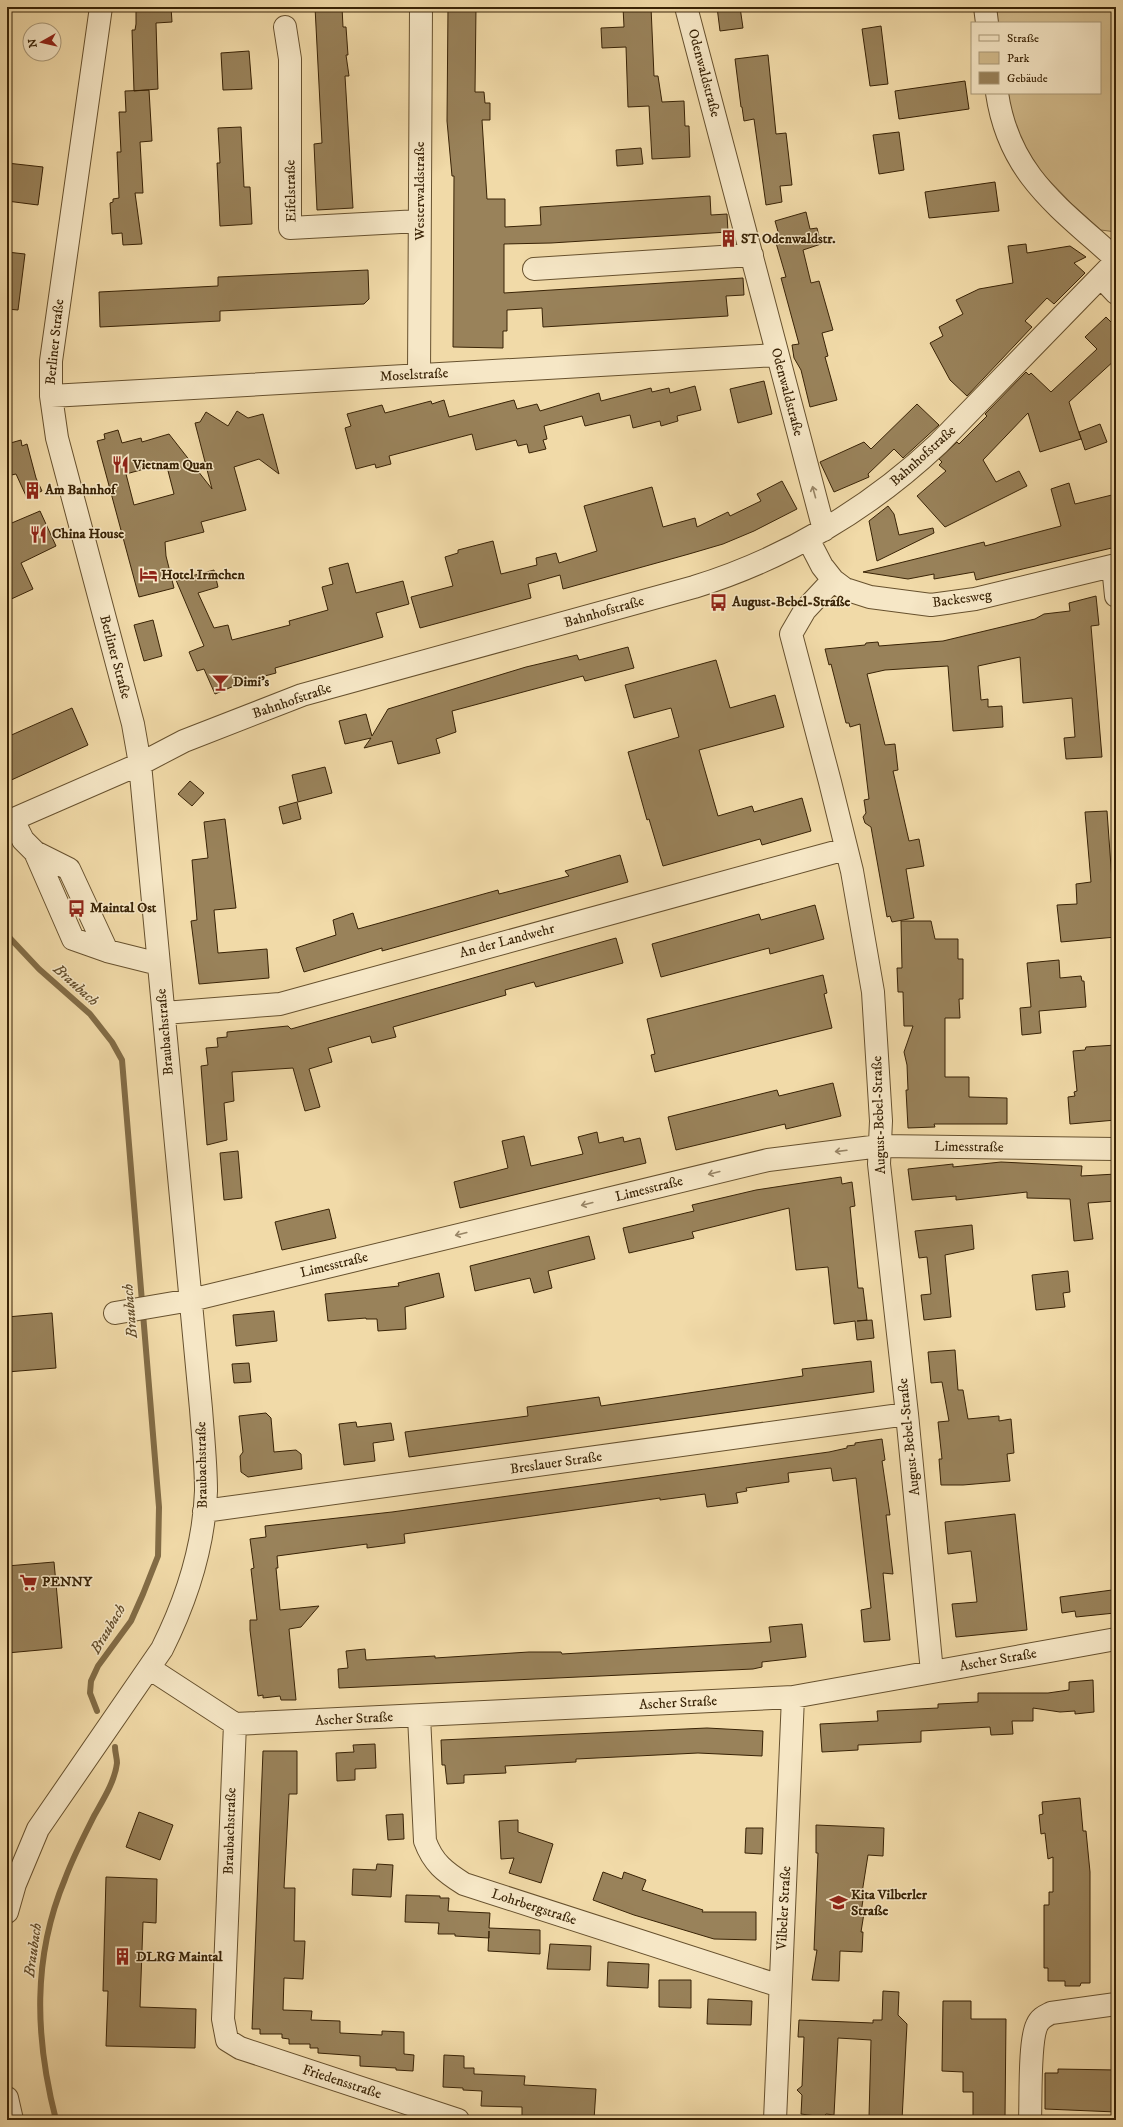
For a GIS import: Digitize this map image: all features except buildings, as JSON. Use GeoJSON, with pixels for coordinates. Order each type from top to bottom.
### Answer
{"type":"FeatureCollection","features":[{"type":"Feature","properties":{"kind":"street","name":"Berliner Straße"},"geometry":{"type":"LineString","coordinates":[[101,7],[51,361],[51,396],[57,438],[131,717],[140,764]]}},
{"type":"Feature","properties":{"kind":"street","name":"Westerwaldstraße"},"geometry":{"type":"LineString","coordinates":[[419,374],[421,7]]}},
{"type":"Feature","properties":{"kind":"street","name":"Odenwaldstraße"},"geometry":{"type":"LineString","coordinates":[[686,7],[777,355],[816,534]]}},
{"type":"Feature","properties":{"kind":"street"},"geometry":{"type":"LineString","coordinates":[[985,7],[987,22]]}},
{"type":"Feature","properties":{"kind":"street","name":"Eifelstraße"},"geometry":{"type":"LineString","coordinates":[[284,27],[290,59],[290,228],[419,221]]}},
{"type":"Feature","properties":{"kind":"street"},"geometry":{"type":"LineString","coordinates":[[997,94],[1006,132],[1015,153],[1026,172],[1038,187],[1116,260]]}},
{"type":"Feature","properties":{"kind":"street"},"geometry":{"type":"LineString","coordinates":[[534,269],[752,255]]}},
{"type":"Feature","properties":{"kind":"street","name":"Bahnhofstraße"},"geometry":{"type":"LineString","coordinates":[[10,821],[140,764],[184,741],[302,695],[714,581],[766,561],[816,534],[908,473],[938,444],[1116,260]]}},
{"type":"Feature","properties":{"kind":"street"},"geometry":{"type":"LineString","coordinates":[[1101,277],[1116,293]]}},
{"type":"Feature","properties":{"kind":"street","name":"Moselstraße"},"geometry":{"type":"LineString","coordinates":[[51,396],[419,374],[777,355]]}},
{"type":"Feature","properties":{"kind":"street","name":"Backesweg"},"geometry":{"type":"LineString","coordinates":[[816,534],[822,566],[833,580],[850,591],[870,597],[916,604],[943,604],[975,599],[1115,565]]}},
{"type":"Feature","properties":{"kind":"street"},"geometry":{"type":"LineString","coordinates":[[1115,565],[1116,596]]}},
{"type":"Feature","properties":{"kind":"street","name":"August-Bebel-Straße"},"geometry":{"type":"LineString","coordinates":[[833,580],[805,610],[791,634],[846,849],[863,928],[873,992],[881,1122],[879,1164],[907,1414],[932,1672]]}},
{"type":"Feature","properties":{"kind":"street","name":"Braubachstraße"},"geometry":{"type":"LineString","coordinates":[[7,1912],[15,1884],[38,1829],[162,1649],[172,1630],[188,1588],[198,1546],[204,1511],[205,1468],[191,1300],[140,764]]}},
{"type":"Feature","properties":{"kind":"street"},"geometry":{"type":"LineString","coordinates":[[10,821],[23,840],[35,852],[69,869],[107,951],[159,964]]}},
{"type":"Feature","properties":{"kind":"street","name":"An der Landwehr"},"geometry":{"type":"LineString","coordinates":[[164,1013],[280,1004],[846,849]]}},
{"type":"Feature","properties":{"kind":"street","name":"Limesstraße"},"geometry":{"type":"LineString","coordinates":[[191,1300],[768,1160],[880,1146],[1116,1149]]}},
{"type":"Feature","properties":{"kind":"street"},"geometry":{"type":"LineString","coordinates":[[116,1313],[191,1300]]}},
{"type":"Feature","properties":{"kind":"street","name":"Breslauer Straße"},"geometry":{"type":"LineString","coordinates":[[204,1511],[907,1414]]}},
{"type":"Feature","properties":{"kind":"street","name":"Ascher Straße"},"geometry":{"type":"LineString","coordinates":[[235,1724],[793,1697],[1116,1640]]}},
{"type":"Feature","properties":{"kind":"street"},"geometry":{"type":"LineString","coordinates":[[149,1668],[235,1724]]}},
{"type":"Feature","properties":{"kind":"street","name":"Vilbeler Straße"},"geometry":{"type":"LineString","coordinates":[[775,2120],[793,1697]]}},
{"type":"Feature","properties":{"kind":"street","name":"Lohrbergstraße"},"geometry":{"type":"LineString","coordinates":[[419,1716],[425,1841],[430,1856],[438,1866],[450,1876],[464,1884],[780,1986]]}},
{"type":"Feature","properties":{"kind":"street","name":"Braubachstraße"},"geometry":{"type":"LineString","coordinates":[[227,2040],[223,2019],[235,1724]]}},
{"type":"Feature","properties":{"kind":"street"},"geometry":{"type":"LineString","coordinates":[[1030,2120],[1033,2038],[1036,2025],[1042,2018],[1051,2013],[1116,2004]]}},
{"type":"Feature","properties":{"kind":"street","name":"Friedensstraße"},"geometry":{"type":"LineString","coordinates":[[227,2040],[240,2048],[458,2120]]}},
{"type":"Feature","properties":{"kind":"street"},"geometry":{"type":"LineString","coordinates":[[7,2098],[12,2120]]}},
{"type":"Feature","properties":{"kind":"green space"},"geometry":{"type":"Polygon","coordinates":[[[993,7],[1116,7],[1116,232],[1101,230],[1072,204],[1040,171],[1020,138],[1005,94],[1101,94],[1101,22],[996,22],[993,7]]]}},
{"type":"Feature","properties":{"kind":"waterway","name":"Braubach"},"geometry":{"type":"LineString","coordinates":[[7,935],[39,969],[90,1014],[112,1042],[122,1060],[159,1507],[158,1556],[131,1621],[98,1666],[91,1681],[90,1693],[97,1711]]}},
{"type":"Feature","properties":{"kind":"waterway","name":"Braubach"},"geometry":{"type":"LineString","coordinates":[[56,2120],[44,2059],[41,2029],[40,1998],[42,1968],[54,1909],[68,1871],[114,1777],[117,1763],[115,1747]]}},
{"type":"Feature","properties":{"kind":"place","name":"ST Odenwaldstr."},"geometry":{"type":"Point","coordinates":[728,239]}},
{"type":"Feature","properties":{"kind":"place","name":"Vietnam Quan"},"geometry":{"type":"Point","coordinates":[120,465]}},
{"type":"Feature","properties":{"kind":"place","name":"Am Bahnhof"},"geometry":{"type":"Point","coordinates":[32,490]}},
{"type":"Feature","properties":{"kind":"place","name":"China House"},"geometry":{"type":"Point","coordinates":[39,534]}},
{"type":"Feature","properties":{"kind":"place","name":"Hotel Irmchen"},"geometry":{"type":"Point","coordinates":[148,575]}},
{"type":"Feature","properties":{"kind":"place","name":"August-Bebel-Straße"},"geometry":{"type":"Point","coordinates":[719,602]}},
{"type":"Feature","properties":{"kind":"place","name":"Dimi's"},"geometry":{"type":"Point","coordinates":[220,682]}},
{"type":"Feature","properties":{"kind":"place","name":"Maintal Ost"},"geometry":{"type":"Point","coordinates":[77,908]}},
{"type":"Feature","properties":{"kind":"place","name":"PENNY"},"geometry":{"type":"Point","coordinates":[29,1582]}},
{"type":"Feature","properties":{"kind":"place","name":"Kita Vilberler Straße"},"geometry":{"type":"Point","coordinates":[838,1903]}},
{"type":"Feature","properties":{"kind":"place","name":"DLRG Maintal"},"geometry":{"type":"Point","coordinates":[123,1957]}}]}
